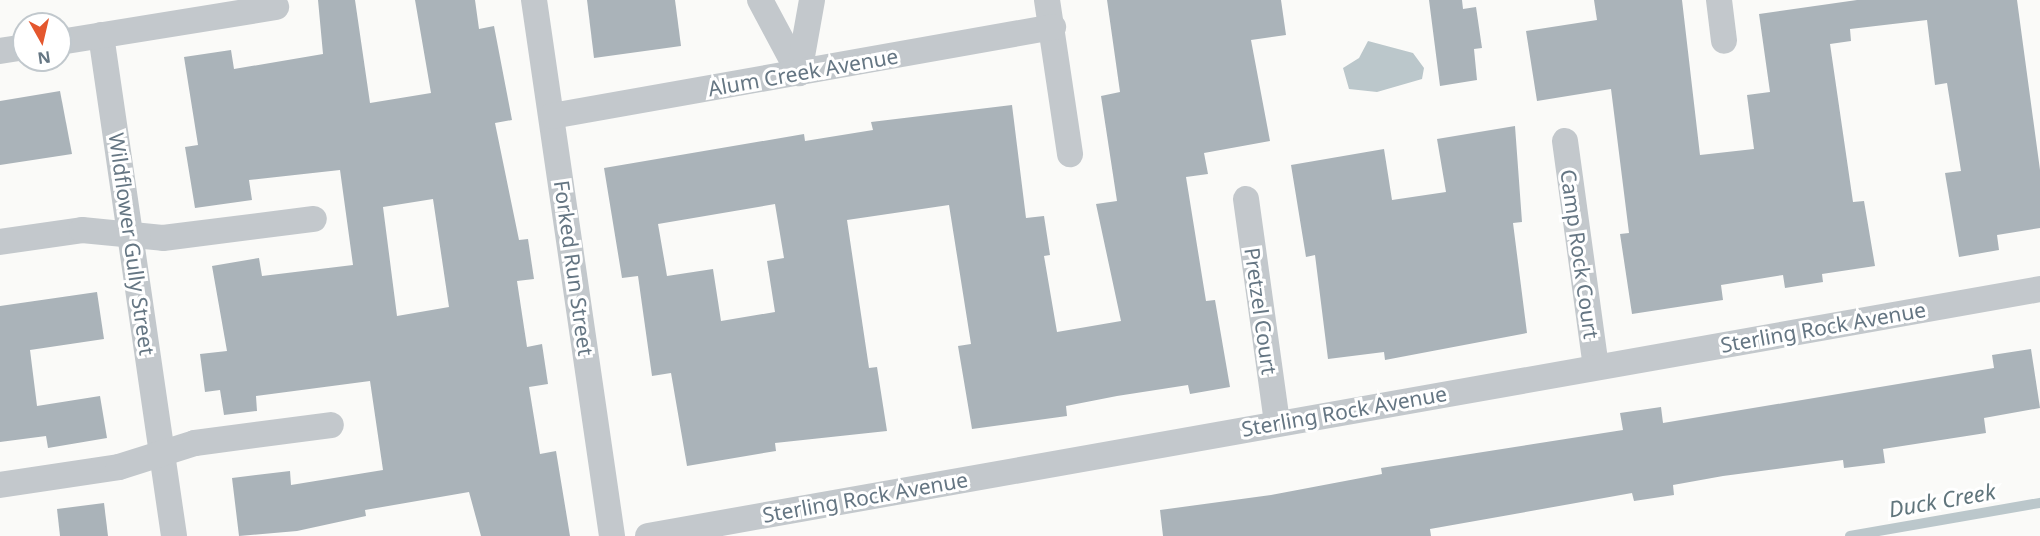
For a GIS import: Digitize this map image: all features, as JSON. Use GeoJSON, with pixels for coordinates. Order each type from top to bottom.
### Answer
{"type":"FeatureCollection","features":[{"type":"Feature","properties":{"kind":"street","name":"Forked Run Street"},"geometry":{"type":"LineString","coordinates":[[534,0],[612,536]]}},
{"type":"Feature","properties":{"kind":"street"},"geometry":{"type":"LineString","coordinates":[[760,0],[799,73]]}},
{"type":"Feature","properties":{"kind":"street"},"geometry":{"type":"LineString","coordinates":[[799,73],[812,0]]}},
{"type":"Feature","properties":{"kind":"street"},"geometry":{"type":"LineString","coordinates":[[1047,0],[1053,27],[1070,154]]}},
{"type":"Feature","properties":{"kind":"street"},"geometry":{"type":"LineString","coordinates":[[1719,0],[1724,41]]}},
{"type":"Feature","properties":{"kind":"street"},"geometry":{"type":"LineString","coordinates":[[72,40],[276,7]]}},
{"type":"Feature","properties":{"kind":"street","name":"Alum Creek Avenue"},"geometry":{"type":"LineString","coordinates":[[552,116],[1053,27]]}},
{"type":"Feature","properties":{"kind":"street","name":"Wildflower Gully Street"},"geometry":{"type":"LineString","coordinates":[[101,35],[174,536]]}},
{"type":"Feature","properties":{"kind":"street","name":"Camp Rock Court"},"geometry":{"type":"LineString","coordinates":[[1565,141],[1596,366]]}},
{"type":"Feature","properties":{"kind":"street","name":"Pretzel Court"},"geometry":{"type":"LineString","coordinates":[[1246,199],[1277,423]]}},
{"type":"Feature","properties":{"kind":"street"},"geometry":{"type":"LineString","coordinates":[[0,242],[82,230],[163,238],[314,219]]}},
{"type":"Feature","properties":{"kind":"street","name":"Sterling Rock Avenue"},"geometry":{"type":"LineString","coordinates":[[648,536],[2040,289]]}},
{"type":"Feature","properties":{"kind":"street"},"geometry":{"type":"LineString","coordinates":[[0,485],[119,466],[195,443],[331,425]]}},
{"type":"Feature","properties":{"kind":"shaded area"},"geometry":{"type":"Polygon","coordinates":[[[1368,41],[1413,53],[1424,68],[1422,79],[1377,92],[1349,89],[1343,68],[1359,58],[1368,41]]]}},
{"type":"Feature","properties":{"kind":"building"},"geometry":{"type":"Polygon","coordinates":[[[318,0],[355,0],[370,103],[431,93],[415,0],[475,0],[479,29],[494,26],[512,120],[495,123],[519,240],[528,239],[534,279],[517,281],[527,347],[542,344],[548,384],[529,387],[540,454],[556,451],[570,536],[481,536],[469,492],[365,510],[366,516],[297,531],[239,536],[232,478],[290,471],[291,485],[383,470],[370,381],[256,396],[257,411],[224,415],[220,390],[205,392],[200,354],[227,351],[212,266],[259,258],[262,276],[353,265],[340,170],[249,180],[252,200],[195,208],[185,147],[198,145],[184,57],[231,50],[234,69],[323,54],[318,0]],[[433,199],[383,207],[397,316],[449,307],[433,199]]]}},
{"type":"Feature","properties":{"kind":"building"},"geometry":{"type":"Polygon","coordinates":[[[587,0],[675,0],[681,46],[594,58],[587,0]]]}},
{"type":"Feature","properties":{"kind":"building"},"geometry":{"type":"Polygon","coordinates":[[[1107,0],[1281,0],[1286,35],[1251,40],[1270,141],[1204,153],[1208,174],[1186,177],[1206,301],[1215,300],[1230,387],[1190,394],[1188,385],[1117,396],[1066,406],[1067,416],[972,429],[958,346],[971,344],[949,205],[847,220],[869,368],[877,367],[887,431],[775,443],[776,451],[687,466],[671,373],[652,376],[638,276],[622,278],[604,168],[804,134],[805,141],[873,130],[871,122],[1012,105],[1026,218],[1044,216],[1050,255],[1044,256],[1057,332],[1121,321],[1096,204],[1117,201],[1101,96],[1120,92],[1107,0]],[[775,204],[658,224],[667,276],[713,269],[721,321],[775,312],[767,261],[784,258],[775,204]]]}},
{"type":"Feature","properties":{"kind":"building"},"geometry":{"type":"Polygon","coordinates":[[[1429,0],[1462,0],[1463,9],[1476,7],[1482,48],[1474,49],[1477,80],[1440,86],[1429,0]]]}},
{"type":"Feature","properties":{"kind":"building"},"geometry":{"type":"Polygon","coordinates":[[[1594,0],[1682,0],[1700,155],[1754,149],[1747,95],[1770,92],[1759,14],[1857,0],[2017,0],[2040,170],[2040,228],[1997,235],[1999,250],[1959,257],[1945,173],[1961,171],[1947,83],[1935,85],[1927,20],[1850,29],[1851,41],[1830,44],[1853,202],[1864,201],[1875,266],[1822,274],[1823,282],[1785,288],[1783,275],[1721,285],[1723,300],[1632,314],[1620,234],[1629,233],[1611,89],[1537,101],[1526,31],[1597,20],[1594,0]]]}},
{"type":"Feature","properties":{"kind":"building"},"geometry":{"type":"Polygon","coordinates":[[[60,91],[72,154],[0,165],[0,101],[60,91]]]}},
{"type":"Feature","properties":{"kind":"building"},"geometry":{"type":"Polygon","coordinates":[[[1515,126],[1522,222],[1513,223],[1527,333],[1385,360],[1384,352],[1328,359],[1315,255],[1306,257],[1291,165],[1384,149],[1392,200],[1446,192],[1437,139],[1515,126]]]}},
{"type":"Feature","properties":{"kind":"building"},"geometry":{"type":"Polygon","coordinates":[[[97,292],[104,339],[30,350],[37,406],[100,396],[107,438],[48,448],[46,436],[0,442],[0,306],[97,292]]]}},
{"type":"Feature","properties":{"kind":"building"},"geometry":{"type":"Polygon","coordinates":[[[2031,349],[2040,408],[1984,418],[1986,433],[1883,449],[1885,463],[1844,468],[1843,460],[1723,476],[1673,485],[1674,495],[1634,501],[1632,493],[1430,529],[1431,536],[1163,536],[1160,510],[1271,495],[1382,474],[1381,468],[1623,430],[1620,413],[1661,407],[1663,423],[1994,368],[1992,355],[2031,349]]]}},
{"type":"Feature","properties":{"kind":"building"},"geometry":{"type":"Polygon","coordinates":[[[104,503],[108,536],[60,536],[57,509],[104,503]]]}},
{"type":"Feature","properties":{"kind":"waterway","name":"Duck Creek"},"geometry":{"type":"LineString","coordinates":[[1850,536],[2040,503]]}}]}
